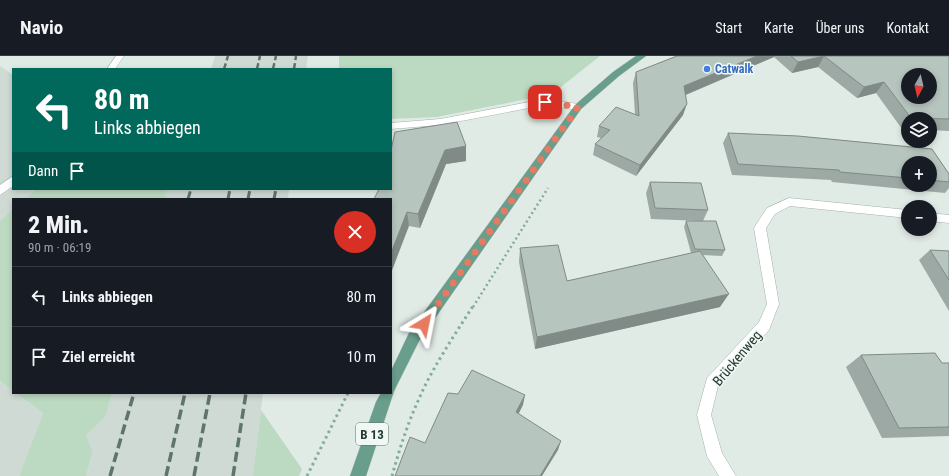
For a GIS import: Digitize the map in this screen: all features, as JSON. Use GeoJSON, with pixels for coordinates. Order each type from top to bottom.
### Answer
{"type":"FeatureCollection","features":[{"type":"Feature","properties":{"kind":"main road"},"geometry":{"type":"LineString","coordinates":[[392,384],[414,337],[578,107],[616,74],[642,56]]}},
{"type":"Feature","properties":{"kind":"main road","name":"B 13"},"geometry":{"type":"LineString","coordinates":[[358,476],[381,407],[388,394]]}},
{"type":"Feature","properties":{"kind":"street"},"geometry":{"type":"LineString","coordinates":[[112,68],[120,56]]}},
{"type":"Feature","properties":{"kind":"street"},"geometry":{"type":"LineString","coordinates":[[392,126],[440,122],[545,102],[578,107]]}},
{"type":"Feature","properties":{"kind":"street"},"geometry":{"type":"LineString","coordinates":[[0,190],[12,181]]}},
{"type":"Feature","properties":{"kind":"street","name":"Brückenweg"},"geometry":{"type":"LineString","coordinates":[[728,476],[715,456],[704,415],[712,384],[764,326],[773,304],[760,228],[771,211],[789,202],[901,213]]}},
{"type":"Feature","properties":{"kind":"street"},"geometry":{"type":"LineString","coordinates":[[937,218],[949,219]]}},
{"type":"Feature","properties":{"kind":"path"},"geometry":{"type":"LineString","coordinates":[[392,476],[400,446],[421,394],[449,344],[550,184]]}},
{"type":"Feature","properties":{"kind":"path"},"geometry":{"type":"LineString","coordinates":[[307,476],[348,394]]}},
{"type":"Feature","properties":{"kind":"shaded area"},"geometry":{"type":"Polygon","coordinates":[[[215,56],[308,56],[306,68],[211,68],[215,56]]]}},
{"type":"Feature","properties":{"kind":"shaded area"},"geometry":{"type":"Polygon","coordinates":[[[0,66],[12,74],[12,190],[35,190],[26,198],[12,198],[12,210],[0,221],[0,66]]]}},
{"type":"Feature","properties":{"kind":"shaded area"},"geometry":{"type":"Polygon","coordinates":[[[168,190],[289,190],[288,198],[168,198],[164,195],[168,190]]]}},
{"type":"Feature","properties":{"kind":"shaded area"},"geometry":{"type":"Polygon","coordinates":[[[0,381],[12,390],[12,394],[17,394],[43,413],[19,476],[0,476],[0,381]]]}},
{"type":"Feature","properties":{"kind":"shaded area"},"geometry":{"type":"Polygon","coordinates":[[[112,394],[263,394],[253,476],[86,476],[93,451],[86,435],[104,417],[112,394]]]}},
{"type":"Feature","properties":{"kind":"green space"},"geometry":{"type":"Polygon","coordinates":[[[339,56],[600,56],[552,94],[437,117],[392,119],[392,68],[339,68],[339,56]]]}},
{"type":"Feature","properties":{"kind":"green space"},"geometry":{"type":"Polygon","coordinates":[[[35,190],[168,190],[164,195],[168,198],[26,198],[35,190]]]}},
{"type":"Feature","properties":{"kind":"green space"},"geometry":{"type":"Polygon","coordinates":[[[12,210],[12,390],[0,381],[0,221],[12,210]]]}},
{"type":"Feature","properties":{"kind":"green space"},"geometry":{"type":"Polygon","coordinates":[[[17,394],[112,394],[105,417],[86,435],[93,451],[86,476],[19,476],[43,413],[17,394]]]}},
{"type":"Feature","properties":{"kind":"green space"},"geometry":{"type":"Polygon","coordinates":[[[261,410],[302,469],[299,476],[253,476],[261,410]]]}},
{"type":"Feature","properties":{"kind":"building"},"geometry":{"type":"Polygon","coordinates":[[[677,56],[757,56],[684,86],[687,104],[640,165],[595,144],[610,130],[599,126],[616,107],[639,116],[636,72],[677,56]]]}},
{"type":"Feature","properties":{"kind":"building"},"geometry":{"type":"Polygon","coordinates":[[[791,56],[824,56],[798,62],[791,56]]]}},
{"type":"Feature","properties":{"kind":"building"},"geometry":{"type":"Polygon","coordinates":[[[824,56],[949,56],[949,119],[937,119],[937,112],[906,112],[884,82],[864,87],[824,56]]]}},
{"type":"Feature","properties":{"kind":"building"},"geometry":{"type":"Polygon","coordinates":[[[457,122],[466,146],[445,150],[418,214],[407,212],[392,250],[392,198],[374,198],[378,190],[392,190],[392,146],[395,132],[457,122]]]}},
{"type":"Feature","properties":{"kind":"building"},"geometry":{"type":"Polygon","coordinates":[[[728,133],[798,136],[901,146],[901,148],[932,149],[937,156],[901,156],[901,177],[840,172],[839,170],[738,164],[728,133]]]}},
{"type":"Feature","properties":{"kind":"building"},"geometry":{"type":"Polygon","coordinates":[[[937,156],[949,174],[949,182],[937,181],[937,156]]]}},
{"type":"Feature","properties":{"kind":"building"},"geometry":{"type":"Polygon","coordinates":[[[650,182],[701,183],[708,210],[655,208],[650,182]]]}},
{"type":"Feature","properties":{"kind":"building"},"geometry":{"type":"Polygon","coordinates":[[[686,221],[716,221],[725,250],[695,249],[686,221]]]}},
{"type":"Feature","properties":{"kind":"building"},"geometry":{"type":"Polygon","coordinates":[[[558,245],[567,281],[700,251],[729,294],[537,337],[520,248],[558,245]]]}},
{"type":"Feature","properties":{"kind":"building"},"geometry":{"type":"Polygon","coordinates":[[[930,250],[949,251],[949,280],[930,250]]]}},
{"type":"Feature","properties":{"kind":"building"},"geometry":{"type":"Polygon","coordinates":[[[935,353],[942,363],[949,363],[949,427],[899,428],[861,355],[935,353]]]}},
{"type":"Feature","properties":{"kind":"building"},"geometry":{"type":"Polygon","coordinates":[[[472,370],[525,395],[516,412],[561,441],[540,476],[395,476],[410,437],[425,443],[448,393],[458,394],[472,370]]]}},
{"type":"Feature","properties":{"kind":"railway"},"geometry":{"type":"LineString","coordinates":[[224,68],[228,56]]}},
{"type":"Feature","properties":{"kind":"railway"},"geometry":{"type":"LineString","coordinates":[[257,68],[260,56]]}},
{"type":"Feature","properties":{"kind":"railway"},"geometry":{"type":"LineString","coordinates":[[273,68],[276,56]]}},
{"type":"Feature","properties":{"kind":"railway"},"geometry":{"type":"LineString","coordinates":[[294,68],[296,56]]}},
{"type":"Feature","properties":{"kind":"railway"},"geometry":{"type":"LineString","coordinates":[[188,198],[191,190]]}},
{"type":"Feature","properties":{"kind":"railway"},"geometry":{"type":"LineString","coordinates":[[228,198],[230,190]]}},
{"type":"Feature","properties":{"kind":"railway"},"geometry":{"type":"LineString","coordinates":[[248,198],[250,190]]}},
{"type":"Feature","properties":{"kind":"railway"},"geometry":{"type":"LineString","coordinates":[[274,198],[276,190]]}},
{"type":"Feature","properties":{"kind":"railway"},"geometry":{"type":"LineString","coordinates":[[110,476],[134,394]]}},
{"type":"Feature","properties":{"kind":"railway"},"geometry":{"type":"LineString","coordinates":[[166,476],[185,394]]}},
{"type":"Feature","properties":{"kind":"railway"},"geometry":{"type":"LineString","coordinates":[[194,476],[210,394]]}},
{"type":"Feature","properties":{"kind":"railway"},"geometry":{"type":"LineString","coordinates":[[233,476],[246,394]]}},
{"type":"Feature","properties":{"kind":"place","name":"Catwalk"},"geometry":{"type":"Point","coordinates":[707,69]}},
{"type":"Feature","properties":{"kind":"route"},"geometry":{"type":"LineString","coordinates":[[424,324],[578,107],[545,102]]}}]}
